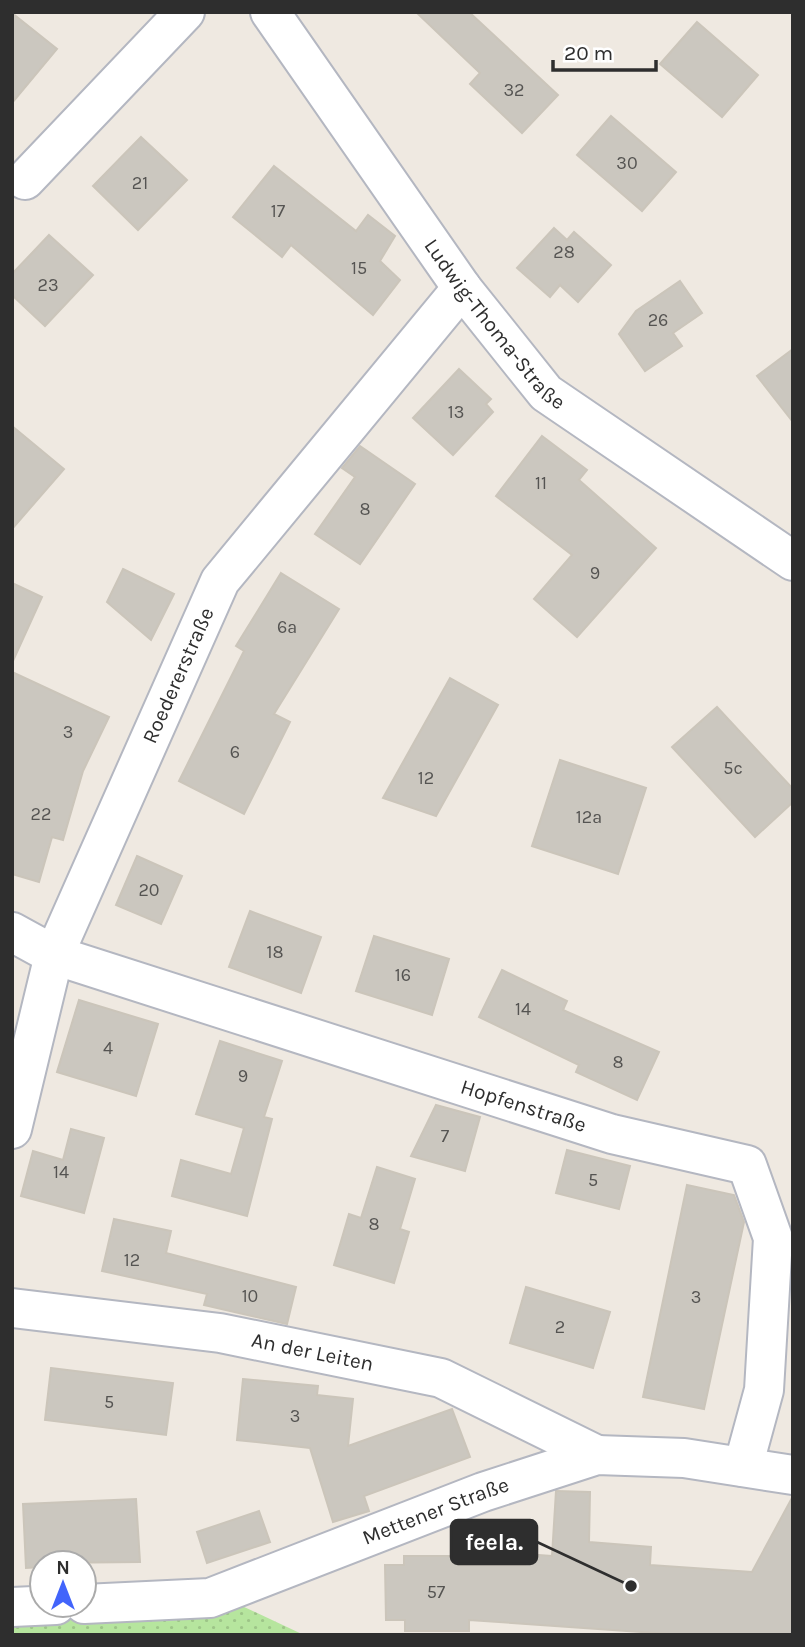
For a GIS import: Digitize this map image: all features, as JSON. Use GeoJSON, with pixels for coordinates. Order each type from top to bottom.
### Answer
{"type":"FeatureCollection","features":[{"type":"Feature","properties":{"kind":"street"},"geometry":{"type":"LineString","coordinates":[[25,180],[185,12]]}},
{"type":"Feature","properties":{"kind":"street","name":"Ludwig-Thoma-Straße"},"geometry":{"type":"LineString","coordinates":[[270,12],[462,288],[546,393],[793,561]]}},
{"type":"Feature","properties":{"kind":"street","name":"Roedererstraße"},"geometry":{"type":"LineString","coordinates":[[12,1129],[54,955],[220,581],[462,288]]}},
{"type":"Feature","properties":{"kind":"street","name":"Hopfenstraße"},"geometry":{"type":"LineString","coordinates":[[12,932],[54,955],[612,1134],[747,1165],[773,1238],[764,1390],[743,1467]]}},
{"type":"Feature","properties":{"kind":"street","name":"An der Leiten"},"geometry":{"type":"LineString","coordinates":[[12,1308],[220,1333],[441,1378],[597,1455]]}},
{"type":"Feature","properties":{"kind":"street","name":"Mettener Straße"},"geometry":{"type":"LineString","coordinates":[[98,1603],[210,1598],[483,1492],[597,1455],[684,1458],[793,1475]]}},
{"type":"Feature","properties":{"kind":"green space"},"geometry":{"type":"Polygon","coordinates":[[[242,1606],[304,1635],[12,1635],[12,1618],[98,1619],[98,1614],[242,1606]]]}},
{"type":"Feature","properties":{"kind":"building"},"geometry":{"type":"Polygon","coordinates":[[[416,12],[469,12],[558,95],[522,133],[470,84],[480,73],[416,12]]]}},
{"type":"Feature","properties":{"kind":"building"},"geometry":{"type":"Polygon","coordinates":[[[12,13],[57,49],[12,103],[12,13]]]}},
{"type":"Feature","properties":{"kind":"building"},"geometry":{"type":"Polygon","coordinates":[[[697,22],[758,75],[722,117],[660,64],[697,22]]]}},
{"type":"Feature","properties":{"kind":"building"},"geometry":{"type":"Polygon","coordinates":[[[611,116],[676,172],[642,211],[577,155],[611,116]]]}},
{"type":"Feature","properties":{"kind":"building"},"geometry":{"type":"Polygon","coordinates":[[[141,137],[187,180],[138,230],[93,186],[141,137]]]}},
{"type":"Feature","properties":{"kind":"building"},"geometry":{"type":"Polygon","coordinates":[[[274,166],[356,231],[368,215],[395,236],[380,261],[400,280],[373,315],[291,245],[282,257],[233,217],[274,166]]]}},
{"type":"Feature","properties":{"kind":"building"},"geometry":{"type":"Polygon","coordinates":[[[554,228],[567,240],[574,232],[611,265],[578,302],[560,285],[550,297],[517,268],[554,228]]]}},
{"type":"Feature","properties":{"kind":"building"},"geometry":{"type":"Polygon","coordinates":[[[49,235],[93,275],[45,326],[12,295],[12,274],[49,235]]]}},
{"type":"Feature","properties":{"kind":"building"},"geometry":{"type":"Polygon","coordinates":[[[680,281],[702,313],[673,333],[682,346],[645,371],[619,334],[636,311],[680,281]]]}},
{"type":"Feature","properties":{"kind":"building"},"geometry":{"type":"Polygon","coordinates":[[[793,349],[793,422],[757,376],[793,349]]]}},
{"type":"Feature","properties":{"kind":"building"},"geometry":{"type":"Polygon","coordinates":[[[459,369],[491,399],[486,404],[493,412],[453,455],[413,418],[459,369]]]}},
{"type":"Feature","properties":{"kind":"building"},"geometry":{"type":"Polygon","coordinates":[[[12,426],[64,469],[12,529],[12,426]]]}},
{"type":"Feature","properties":{"kind":"building"},"geometry":{"type":"Polygon","coordinates":[[[542,436],[587,470],[579,480],[656,548],[577,637],[534,599],[572,555],[496,496],[542,436]]]}},
{"type":"Feature","properties":{"kind":"building"},"geometry":{"type":"Polygon","coordinates":[[[360,446],[415,484],[360,564],[315,534],[355,477],[342,468],[360,446]]]}},
{"type":"Feature","properties":{"kind":"building"},"geometry":{"type":"Polygon","coordinates":[[[123,569],[174,594],[151,640],[107,602],[123,569]]]}},
{"type":"Feature","properties":{"kind":"building"},"geometry":{"type":"Polygon","coordinates":[[[281,573],[339,609],[274,714],[290,722],[244,814],[179,781],[244,651],[236,646],[281,573]]]}},
{"type":"Feature","properties":{"kind":"building"},"geometry":{"type":"Polygon","coordinates":[[[12,583],[42,597],[12,663],[12,583]]]}},
{"type":"Feature","properties":{"kind":"building"},"geometry":{"type":"Polygon","coordinates":[[[12,672],[109,717],[83,771],[63,840],[52,837],[39,882],[12,874],[12,672]]]}},
{"type":"Feature","properties":{"kind":"building"},"geometry":{"type":"Polygon","coordinates":[[[450,678],[498,705],[436,816],[383,798],[450,678]]]}},
{"type":"Feature","properties":{"kind":"building"},"geometry":{"type":"Polygon","coordinates":[[[717,707],[793,789],[793,802],[755,837],[672,747],[717,707]]]}},
{"type":"Feature","properties":{"kind":"building"},"geometry":{"type":"Polygon","coordinates":[[[560,760],[646,788],[618,874],[532,846],[560,760]]]}},
{"type":"Feature","properties":{"kind":"building"},"geometry":{"type":"Polygon","coordinates":[[[137,856],[182,876],[161,924],[116,905],[137,856]]]}},
{"type":"Feature","properties":{"kind":"building"},"geometry":{"type":"Polygon","coordinates":[[[250,911],[321,937],[301,993],[229,967],[250,911]]]}},
{"type":"Feature","properties":{"kind":"building"},"geometry":{"type":"Polygon","coordinates":[[[374,936],[449,959],[432,1015],[356,991],[374,936]]]}},
{"type":"Feature","properties":{"kind":"building"},"geometry":{"type":"Polygon","coordinates":[[[502,970],[567,1001],[563,1010],[659,1052],[637,1100],[576,1072],[579,1065],[479,1017],[502,970]]]}},
{"type":"Feature","properties":{"kind":"building"},"geometry":{"type":"Polygon","coordinates":[[[79,1000],[158,1024],[136,1096],[57,1072],[79,1000]]]}},
{"type":"Feature","properties":{"kind":"building"},"geometry":{"type":"Polygon","coordinates":[[[220,1041],[282,1061],[264,1117],[272,1119],[247,1216],[172,1196],[181,1160],[231,1174],[244,1128],[196,1114],[220,1041]]]}},
{"type":"Feature","properties":{"kind":"building"},"geometry":{"type":"Polygon","coordinates":[[[436,1105],[480,1117],[465,1171],[411,1156],[436,1105]]]}},
{"type":"Feature","properties":{"kind":"building"},"geometry":{"type":"Polygon","coordinates":[[[71,1129],[104,1138],[84,1213],[21,1196],[33,1151],[63,1160],[71,1129]]]}},
{"type":"Feature","properties":{"kind":"building"},"geometry":{"type":"Polygon","coordinates":[[[567,1150],[630,1166],[619,1209],[556,1193],[567,1150]]]}},
{"type":"Feature","properties":{"kind":"building"},"geometry":{"type":"Polygon","coordinates":[[[377,1167],[415,1179],[400,1229],[409,1232],[394,1283],[334,1265],[349,1214],[361,1218],[377,1167]]]}},
{"type":"Feature","properties":{"kind":"building"},"geometry":{"type":"Polygon","coordinates":[[[687,1185],[734,1195],[744,1222],[704,1409],[643,1397],[687,1185]]]}},
{"type":"Feature","properties":{"kind":"building"},"geometry":{"type":"Polygon","coordinates":[[[114,1219],[171,1231],[166,1253],[296,1287],[287,1324],[204,1305],[207,1294],[102,1271],[114,1219]]]}},
{"type":"Feature","properties":{"kind":"building"},"geometry":{"type":"Polygon","coordinates":[[[526,1287],[610,1312],[593,1368],[510,1343],[526,1287]]]}},
{"type":"Feature","properties":{"kind":"building"},"geometry":{"type":"Polygon","coordinates":[[[51,1368],[173,1383],[166,1435],[45,1420],[51,1368]]]}},
{"type":"Feature","properties":{"kind":"building"},"geometry":{"type":"Polygon","coordinates":[[[243,1379],[318,1386],[317,1395],[353,1399],[348,1446],[452,1409],[470,1457],[364,1496],[369,1511],[333,1522],[310,1448],[237,1440],[243,1379]]]}},
{"type":"Feature","properties":{"kind":"building"},"geometry":{"type":"Polygon","coordinates":[[[556,1491],[590,1492],[589,1542],[651,1547],[650,1565],[752,1572],[793,1496],[793,1635],[684,1635],[469,1620],[469,1631],[405,1631],[405,1620],[386,1620],[385,1565],[404,1565],[404,1556],[458,1556],[458,1565],[525,1565],[526,1554],[552,1556],[556,1491]]]}},
{"type":"Feature","properties":{"kind":"building"},"geometry":{"type":"Polygon","coordinates":[[[136,1499],[140,1562],[98,1562],[98,1549],[28,1549],[26,1568],[23,1504],[136,1499]]]}},
{"type":"Feature","properties":{"kind":"building"},"geometry":{"type":"Polygon","coordinates":[[[259,1511],[270,1542],[207,1563],[197,1532],[259,1511]]]}},
{"type":"Feature","properties":{"kind":"place","name":"feela."},"geometry":{"type":"Point","coordinates":[631,1586]}}]}
